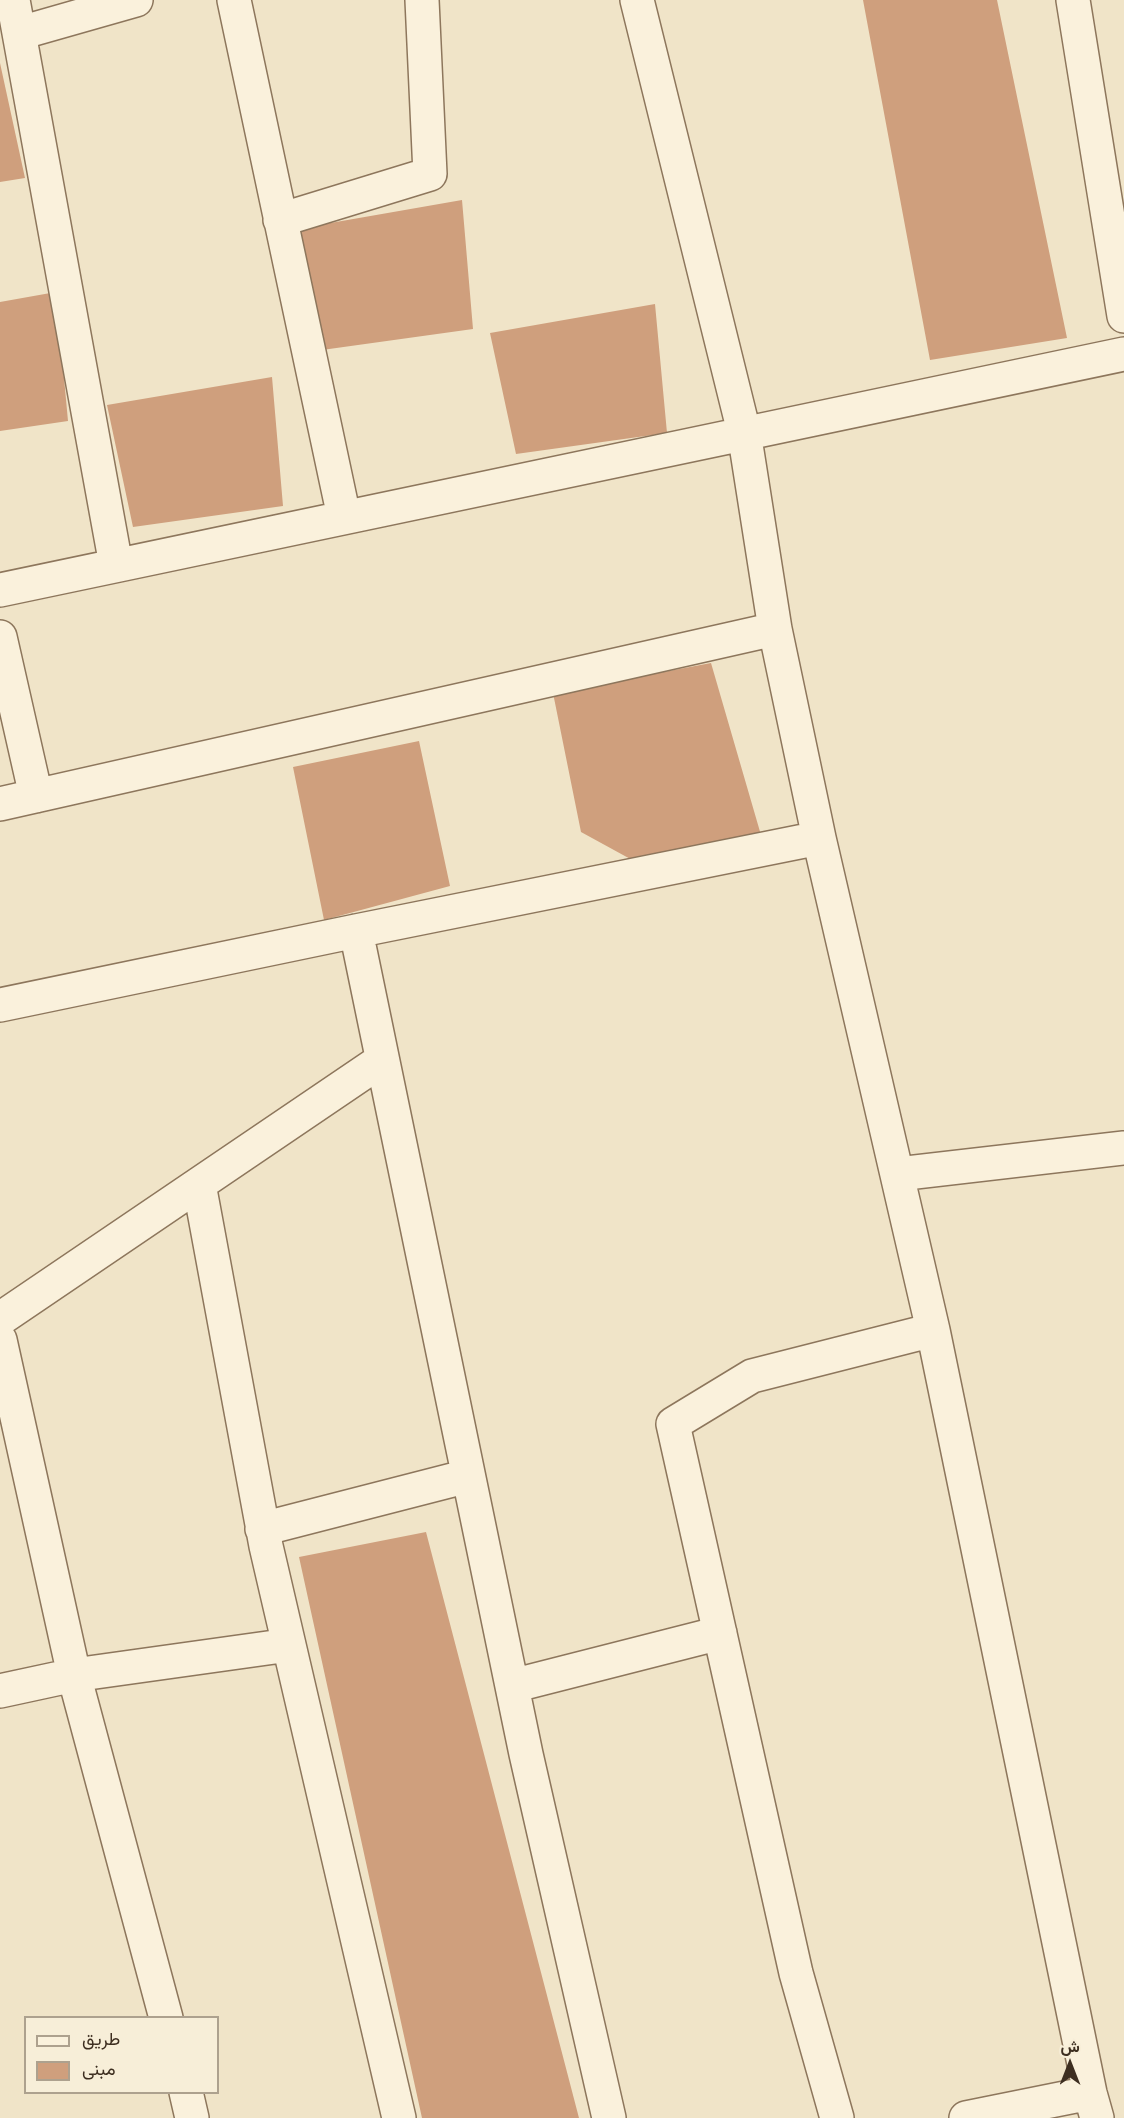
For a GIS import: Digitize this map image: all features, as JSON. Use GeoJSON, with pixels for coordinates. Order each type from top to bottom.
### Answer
{"type":"FeatureCollection","features":[{"type":"Feature","properties":{"kind":"street"},"geometry":{"type":"LineString","coordinates":[[13,0],[116,565]]}},
{"type":"Feature","properties":{"kind":"street"},"geometry":{"type":"LineString","coordinates":[[20,33],[136,0]]}},
{"type":"Feature","properties":{"kind":"street"},"geometry":{"type":"LineString","coordinates":[[234,0],[344,517]]}},
{"type":"Feature","properties":{"kind":"street"},"geometry":{"type":"LineString","coordinates":[[280,220],[430,174],[422,0]]}},
{"type":"Feature","properties":{"kind":"street"},"geometry":{"type":"LineString","coordinates":[[637,0],[744,432],[775,629],[819,838],[933,1330],[1093,2106],[966,2118]]}},
{"type":"Feature","properties":{"kind":"street"},"geometry":{"type":"LineString","coordinates":[[1073,0],[1124,316]]}},
{"type":"Feature","properties":{"kind":"street"},"geometry":{"type":"LineString","coordinates":[[0,590],[1124,354]]}},
{"type":"Feature","properties":{"kind":"street"},"geometry":{"type":"LineString","coordinates":[[0,804],[775,629]]}},
{"type":"Feature","properties":{"kind":"street"},"geometry":{"type":"LineString","coordinates":[[0,637],[36,796]]}},
{"type":"Feature","properties":{"kind":"street"},"geometry":{"type":"LineString","coordinates":[[0,1005],[819,838]]}},
{"type":"Feature","properties":{"kind":"street"},"geometry":{"type":"LineString","coordinates":[[356,931],[512,1686],[609,2118]]}},
{"type":"Feature","properties":{"kind":"street"},"geometry":{"type":"LineString","coordinates":[[0,1319],[382,1060]]}},
{"type":"Feature","properties":{"kind":"street"},"geometry":{"type":"LineString","coordinates":[[898,1174],[1124,1148]]}},
{"type":"Feature","properties":{"kind":"street"},"geometry":{"type":"LineString","coordinates":[[199,1184],[262,1529],[399,2118]]}},
{"type":"Feature","properties":{"kind":"street"},"geometry":{"type":"LineString","coordinates":[[837,2118],[796,1973],[673,1424],[752,1376],[933,1330]]}},
{"type":"Feature","properties":{"kind":"street"},"geometry":{"type":"LineString","coordinates":[[0,1340],[74,1675],[164,2016]]}},
{"type":"Feature","properties":{"kind":"street"},"geometry":{"type":"LineString","coordinates":[[262,1529],[468,1476]]}},
{"type":"Feature","properties":{"kind":"street"},"geometry":{"type":"LineString","coordinates":[[512,1686],[720,1633]]}},
{"type":"Feature","properties":{"kind":"street"},"geometry":{"type":"LineString","coordinates":[[0,1691],[74,1675],[289,1645]]}},
{"type":"Feature","properties":{"kind":"street"},"geometry":{"type":"LineString","coordinates":[[186,2094],[192,2118]]}},
{"type":"Feature","properties":{"kind":"building"},"geometry":{"type":"Polygon","coordinates":[[[863,0],[997,0],[1067,338],[930,360],[863,0]]]}},
{"type":"Feature","properties":{"kind":"building"},"geometry":{"type":"Polygon","coordinates":[[[0,63],[25,178],[0,182],[0,63]]]}},
{"type":"Feature","properties":{"kind":"building"},"geometry":{"type":"Polygon","coordinates":[[[462,200],[473,329],[322,350],[296,229],[462,200]]]}},
{"type":"Feature","properties":{"kind":"building"},"geometry":{"type":"Polygon","coordinates":[[[56,292],[68,421],[0,431],[0,302],[56,292]]]}},
{"type":"Feature","properties":{"kind":"building"},"geometry":{"type":"Polygon","coordinates":[[[655,304],[667,433],[516,454],[490,333],[655,304]]]}},
{"type":"Feature","properties":{"kind":"building"},"geometry":{"type":"Polygon","coordinates":[[[272,377],[283,506],[133,527],[107,405],[272,377]]]}},
{"type":"Feature","properties":{"kind":"building"},"geometry":{"type":"Polygon","coordinates":[[[711,663],[763,842],[634,861],[581,832],[553,693],[711,663]]]}},
{"type":"Feature","properties":{"kind":"building"},"geometry":{"type":"Polygon","coordinates":[[[419,741],[450,886],[324,920],[293,767],[419,741]]]}},
{"type":"Feature","properties":{"kind":"building"},"geometry":{"type":"Polygon","coordinates":[[[426,1532],[579,2118],[422,2118],[299,1557],[426,1532]]]}}]}
